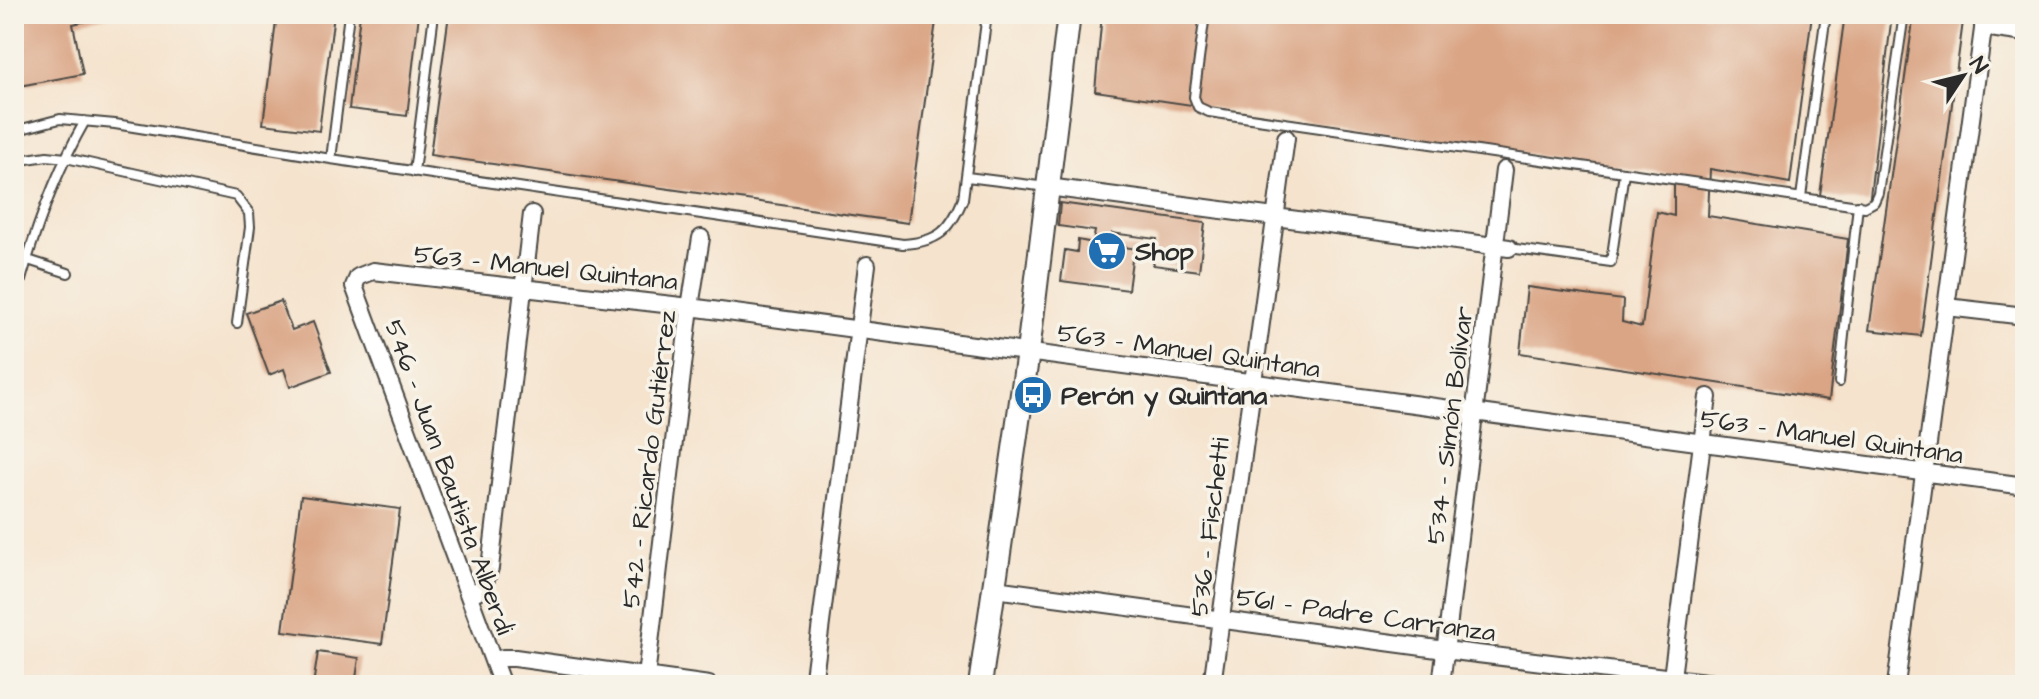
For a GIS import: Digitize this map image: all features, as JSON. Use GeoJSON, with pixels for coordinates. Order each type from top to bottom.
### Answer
{"type":"FeatureCollection","features":[{"type":"Feature","properties":{"kind":"street"},"geometry":{"type":"LineString","coordinates":[[980,685],[1028,352],[1069,14]]}},
{"type":"Feature","properties":{"kind":"street"},"geometry":{"type":"LineString","coordinates":[[1896,685],[1984,21],[2025,33]]}},
{"type":"Feature","properties":{"kind":"street","name":"536 - Fischetti"},"geometry":{"type":"LineString","coordinates":[[1212,685],[1286,138]]}},
{"type":"Feature","properties":{"kind":"street","name":"534 - Simón Bolívar"},"geometry":{"type":"LineString","coordinates":[[1441,685],[1501,247],[1504,170]]}},
{"type":"Feature","properties":{"kind":"street"},"geometry":{"type":"LineString","coordinates":[[1048,187],[1501,247]]}},
{"type":"Feature","properties":{"kind":"street"},"geometry":{"type":"LineString","coordinates":[[469,595],[483,588],[490,568],[532,214]]}},
{"type":"Feature","properties":{"kind":"street","name":"542 - Ricardo Gutiérrez"},"geometry":{"type":"LineString","coordinates":[[646,681],[690,307],[701,238]]}},
{"type":"Feature","properties":{"kind":"street"},"geometry":{"type":"LineString","coordinates":[[813,685],[867,265]]}},
{"type":"Feature","properties":{"kind":"street","name":"563 - Manuel Quintana"},"geometry":{"type":"LineString","coordinates":[[354,286],[358,277],[373,271],[690,307],[2025,486]]}},
{"type":"Feature","properties":{"kind":"street","name":"546 - Juan Bautista Alberdi"},"geometry":{"type":"LineString","coordinates":[[354,286],[502,685]]}},
{"type":"Feature","properties":{"kind":"street"},"geometry":{"type":"LineString","coordinates":[[1947,307],[2025,316]]}},
{"type":"Feature","properties":{"kind":"street"},"geometry":{"type":"LineString","coordinates":[[1672,681],[1708,397]]}},
{"type":"Feature","properties":{"kind":"street","name":"561 - Padre Carranza"},"geometry":{"type":"LineString","coordinates":[[995,589],[1672,681],[1730,685]]}},
{"type":"Feature","properties":{"kind":"street"},"geometry":{"type":"LineString","coordinates":[[493,661],[515,658],[646,681],[709,685]]}},
{"type":"Feature","properties":{"kind":"lane"},"geometry":{"type":"LineString","coordinates":[[331,159],[349,14]]}},
{"type":"Feature","properties":{"kind":"lane"},"geometry":{"type":"LineString","coordinates":[[414,172],[434,14]]}},
{"type":"Feature","properties":{"kind":"lane"},"geometry":{"type":"LineString","coordinates":[[14,131],[60,119],[85,121],[903,244],[927,242],[943,233],[960,208],[967,177],[987,14]]}},
{"type":"Feature","properties":{"kind":"lane"},"geometry":{"type":"LineString","coordinates":[[1205,14],[1194,97],[1198,107],[1209,112],[1865,207],[1874,202],[1878,193],[1904,14]]}},
{"type":"Feature","properties":{"kind":"lane"},"geometry":{"type":"LineString","coordinates":[[1801,197],[1826,14]]}},
{"type":"Feature","properties":{"kind":"lane"},"geometry":{"type":"LineString","coordinates":[[14,306],[66,158],[85,121]]}},
{"type":"Feature","properties":{"kind":"lane"},"geometry":{"type":"LineString","coordinates":[[14,161],[47,156],[66,158],[236,196],[249,213],[250,227],[237,323]]}},
{"type":"Feature","properties":{"kind":"lane"},"geometry":{"type":"LineString","coordinates":[[1501,247],[1611,262],[1624,172]]}},
{"type":"Feature","properties":{"kind":"lane"},"geometry":{"type":"LineString","coordinates":[[967,177],[1048,187]]}},
{"type":"Feature","properties":{"kind":"lane"},"geometry":{"type":"LineString","coordinates":[[1839,382],[1858,205]]}},
{"type":"Feature","properties":{"kind":"lane"},"geometry":{"type":"LineString","coordinates":[[28,260],[68,273]]}},
{"type":"Feature","properties":{"kind":"building"},"geometry":{"type":"Polygon","coordinates":[[[14,14],[114,15],[73,24],[83,74],[14,87],[14,14]]]}},
{"type":"Feature","properties":{"kind":"building"},"geometry":{"type":"Polygon","coordinates":[[[277,14],[334,14],[319,131],[263,124],[277,14]]]}},
{"type":"Feature","properties":{"kind":"building"},"geometry":{"type":"Polygon","coordinates":[[[360,14],[419,14],[407,116],[349,109],[360,14]]]}},
{"type":"Feature","properties":{"kind":"building"},"geometry":{"type":"Polygon","coordinates":[[[449,14],[937,14],[908,223],[430,155],[449,14]]]}},
{"type":"Feature","properties":{"kind":"building"},"geometry":{"type":"Polygon","coordinates":[[[1102,14],[1812,14],[1790,183],[1710,169],[1708,216],[1848,239],[1829,400],[1520,353],[1527,287],[1623,300],[1622,322],[1642,327],[1657,212],[1674,216],[1674,175],[1095,91],[1102,14]]]}},
{"type":"Feature","properties":{"kind":"building"},"geometry":{"type":"Polygon","coordinates":[[[1845,14],[1892,14],[1869,204],[1820,195],[1845,14]]]}},
{"type":"Feature","properties":{"kind":"building"},"geometry":{"type":"Polygon","coordinates":[[[1914,14],[1964,14],[1921,336],[1869,330],[1914,14]]]}},
{"type":"Feature","properties":{"kind":"building"},"geometry":{"type":"Polygon","coordinates":[[[1060,203],[1205,223],[1199,271],[1153,265],[1157,239],[1112,233],[1110,245],[1138,249],[1136,260],[1132,260],[1128,290],[1061,281],[1065,250],[1077,252],[1078,240],[1093,243],[1095,231],[1058,226],[1060,203]]]}},
{"type":"Feature","properties":{"kind":"building"},"geometry":{"type":"Polygon","coordinates":[[[281,301],[292,330],[313,322],[331,372],[290,387],[284,369],[269,375],[246,313],[281,301]]]}},
{"type":"Feature","properties":{"kind":"building"},"geometry":{"type":"Polygon","coordinates":[[[301,496],[400,509],[382,644],[283,631],[301,496]]]}},
{"type":"Feature","properties":{"kind":"building"},"geometry":{"type":"Polygon","coordinates":[[[318,652],[359,658],[355,685],[313,685],[318,652]]]}},
{"type":"Feature","properties":{"kind":"place","name":"Shop"},"geometry":{"type":"Point","coordinates":[1107,251]}},
{"type":"Feature","properties":{"kind":"place","name":"Perón y Quintana"},"geometry":{"type":"Point","coordinates":[1033,395]}}]}
